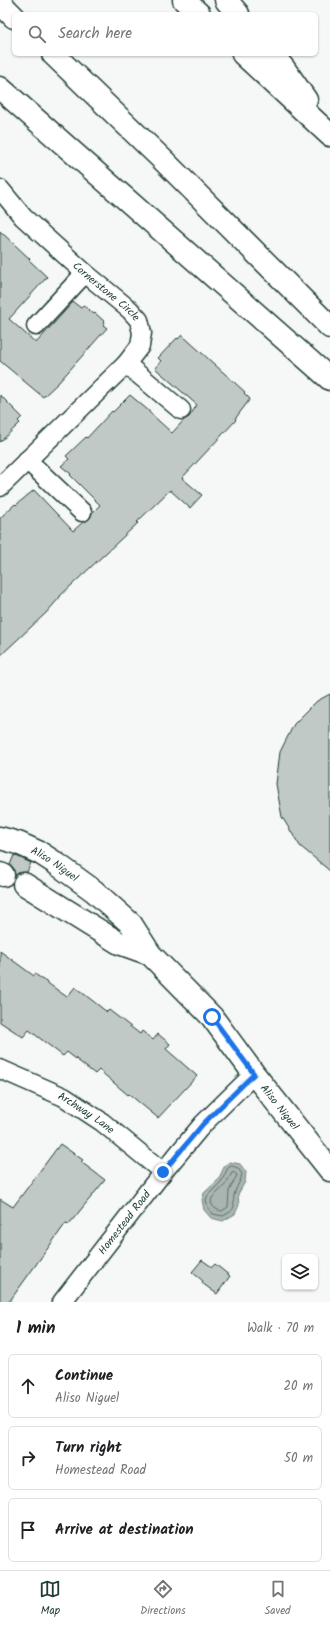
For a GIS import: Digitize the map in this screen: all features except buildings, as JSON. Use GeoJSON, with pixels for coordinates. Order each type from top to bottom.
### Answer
{"type":"FeatureCollection","features":[{"type":"Feature","properties":{"kind":"main road"},"geometry":{"type":"LineString","coordinates":[[184,0],[197,12]]}},
{"type":"Feature","properties":{"kind":"main road"},"geometry":{"type":"LineString","coordinates":[[226,0],[236,12]]}},
{"type":"Feature","properties":{"kind":"main road"},"geometry":{"type":"LineString","coordinates":[[0,3],[12,15]]}},
{"type":"Feature","properties":{"kind":"main road"},"geometry":{"type":"LineString","coordinates":[[54,56],[170,167],[330,327]]}},
{"type":"Feature","properties":{"kind":"main road"},"geometry":{"type":"LineString","coordinates":[[245,56],[328,132]]}},
{"type":"Feature","properties":{"kind":"main road"},"geometry":{"type":"LineString","coordinates":[[274,56],[328,132]]}},
{"type":"Feature","properties":{"kind":"main road"},"geometry":{"type":"LineString","coordinates":[[0,88],[330,379]]}},
{"type":"Feature","properties":{"kind":"main road","name":"Aliso Niguel"},"geometry":{"type":"LineString","coordinates":[[0,838],[18,843],[40,853],[80,880],[131,924],[150,954],[212,1017],[254,1074],[330,1170]]}},
{"type":"Feature","properties":{"kind":"main road","name":"Aliso Niguel"},"geometry":{"type":"LineString","coordinates":[[24,884],[119,943],[150,954]]}},
{"type":"Feature","properties":{"kind":"street","name":"Cornerstone Circle"},"geometry":{"type":"LineString","coordinates":[[0,189],[23,217],[85,273],[130,310],[139,320],[142,333],[140,346],[126,364],[27,460],[1,483]]}},
{"type":"Feature","properties":{"kind":"street"},"geometry":{"type":"LineString","coordinates":[[36,326],[85,273]]}},
{"type":"Feature","properties":{"kind":"street"},"geometry":{"type":"LineString","coordinates":[[126,364],[181,410]]}},
{"type":"Feature","properties":{"kind":"street"},"geometry":{"type":"LineString","coordinates":[[27,460],[82,512]]}},
{"type":"Feature","properties":{"kind":"street","name":"Archway Lane"},"geometry":{"type":"LineString","coordinates":[[0,1069],[64,1097],[102,1122],[163,1172]]}},
{"type":"Feature","properties":{"kind":"street","name":"Homestead Road"},"geometry":{"type":"LineString","coordinates":[[62,1302],[163,1172],[203,1124],[254,1074]]}},
{"type":"Feature","properties":{"kind":"water"},"geometry":{"type":"Polygon","coordinates":[[[230,1162],[240,1164],[246,1172],[245,1182],[238,1194],[239,1205],[235,1214],[223,1221],[211,1218],[204,1210],[202,1200],[204,1193],[218,1180],[225,1165],[230,1162]]]}},
{"type":"Feature","properties":{"kind":"route"},"geometry":{"type":"LineString","coordinates":[[163,1172],[203,1124],[254,1074],[212,1017]]}}]}
